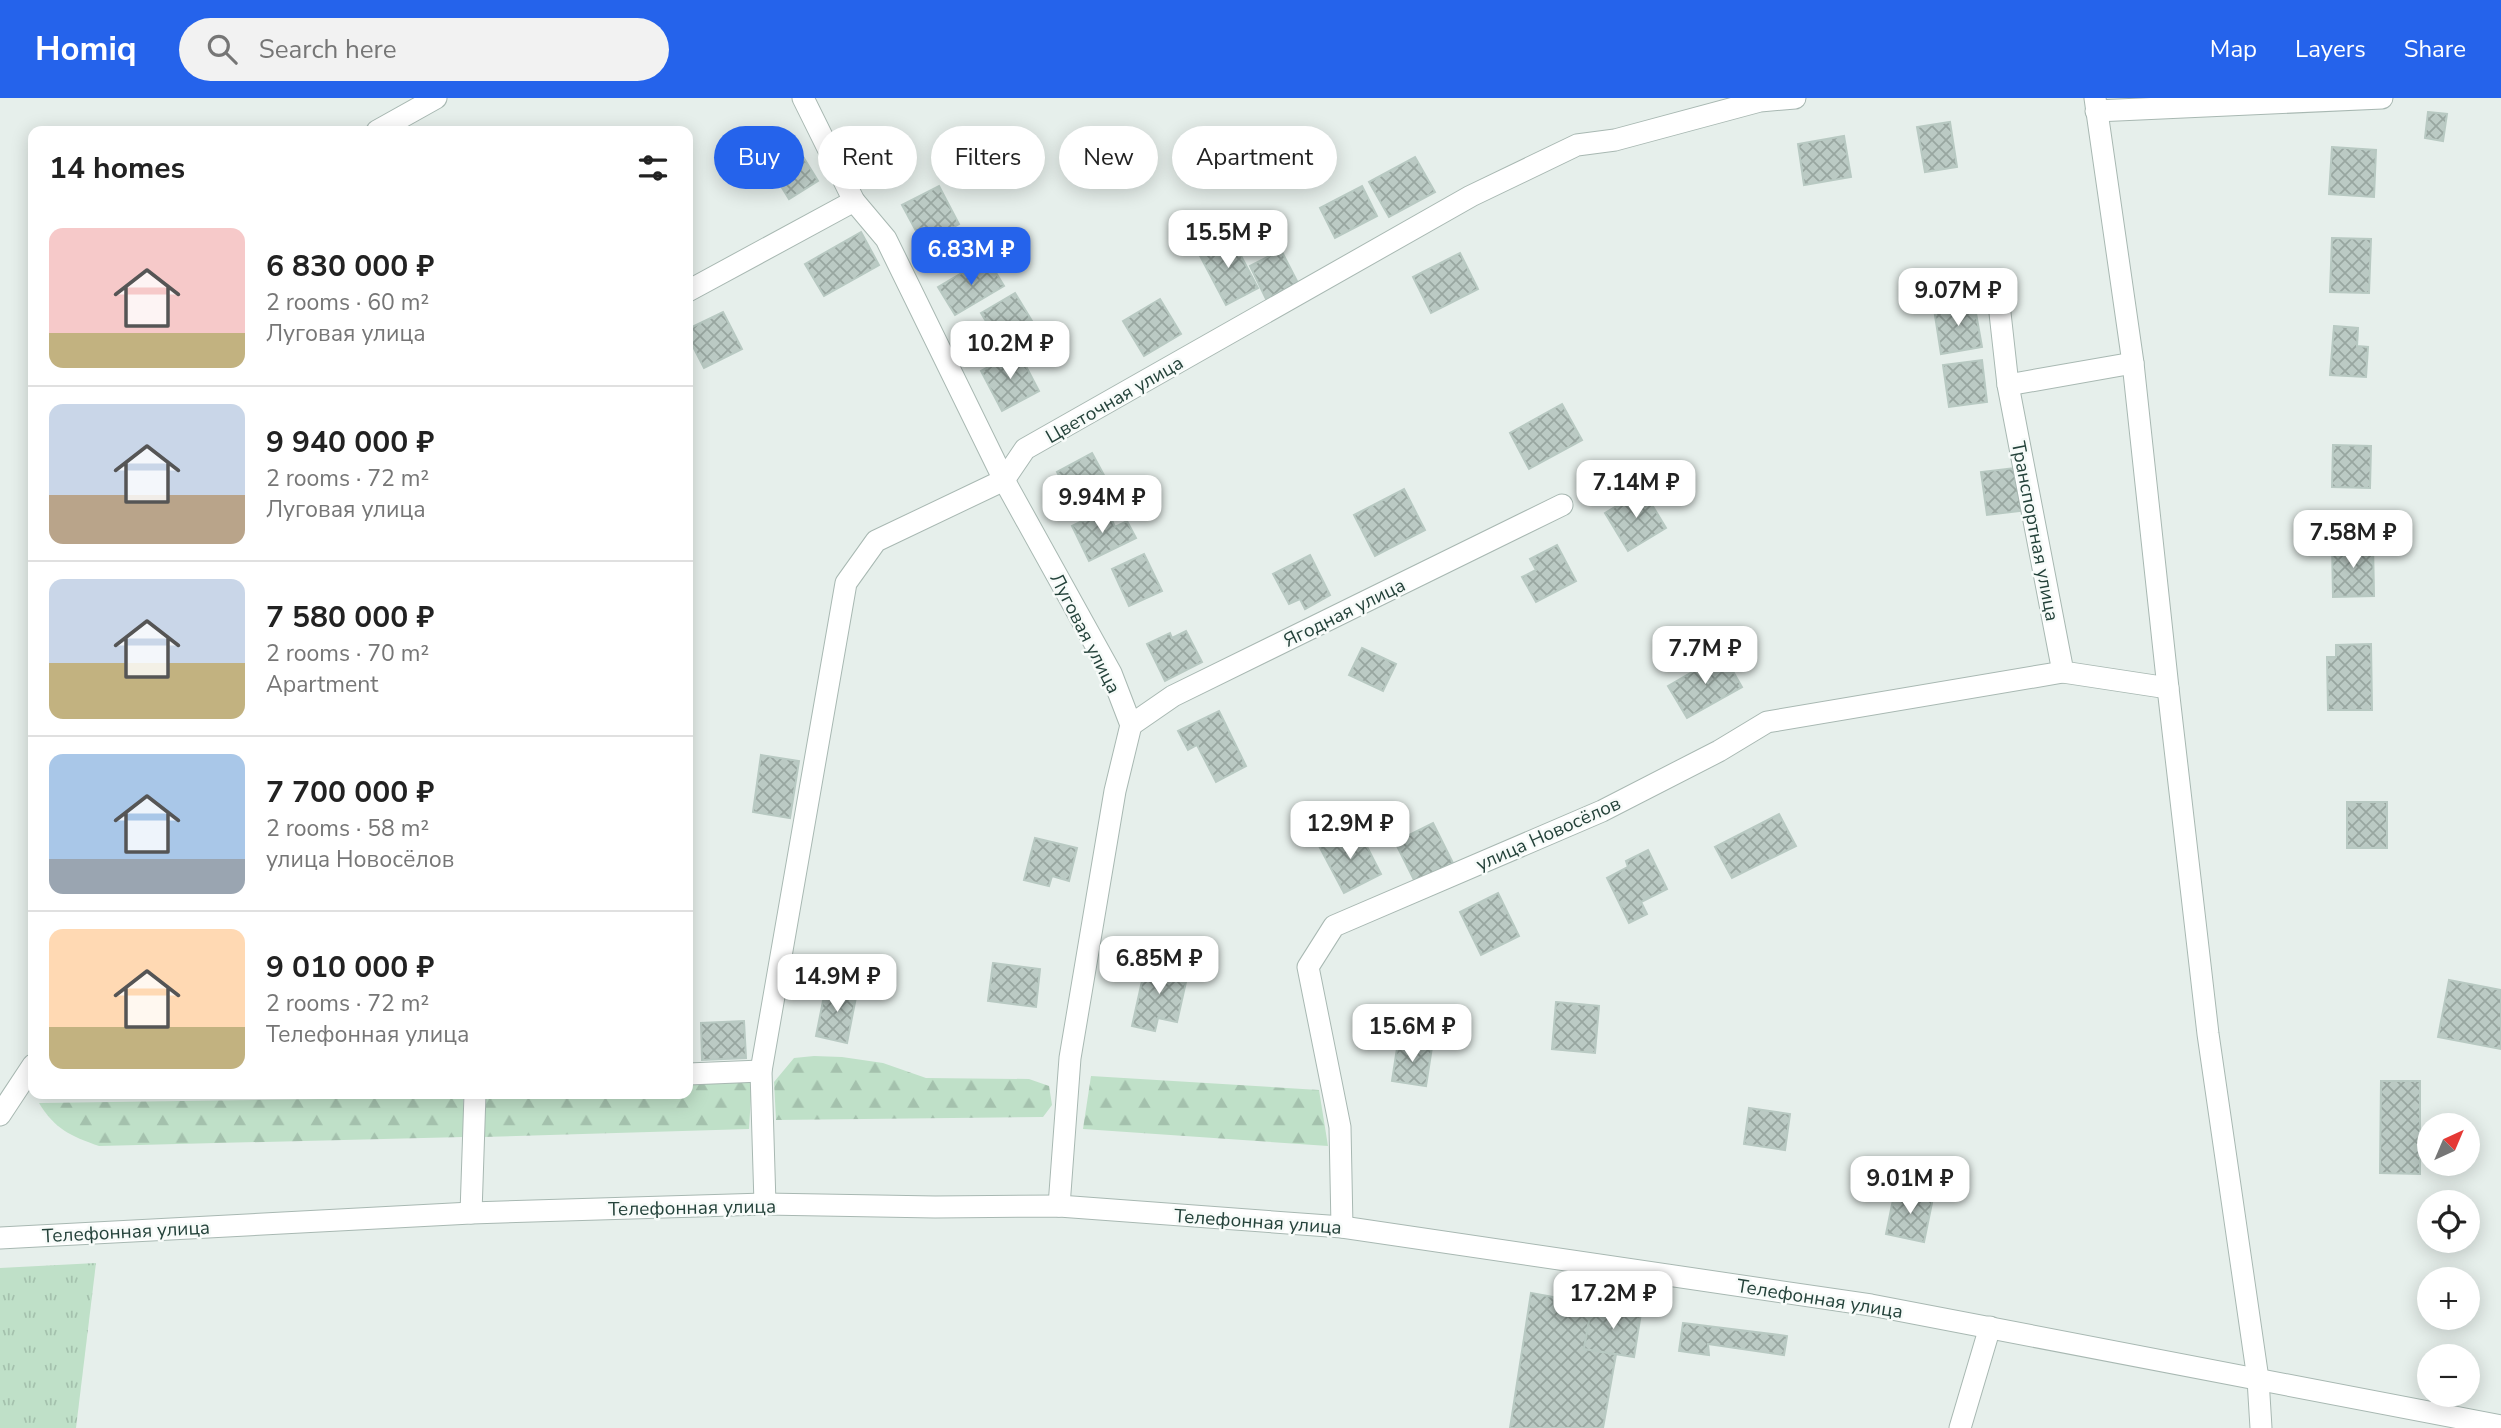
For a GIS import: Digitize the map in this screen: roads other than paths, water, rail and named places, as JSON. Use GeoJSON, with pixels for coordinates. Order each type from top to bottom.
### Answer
{"type":"FeatureCollection","features":[{"type":"Feature","properties":{"kind":"street"},"geometry":{"type":"LineString","coordinates":[[386,126],[436,98]]}},
{"type":"Feature","properties":{"kind":"street","name":"Луговая улица"},"geometry":{"type":"LineString","coordinates":[[803,98],[854,201],[886,239],[1003,480],[1111,673],[1131,725]]}},
{"type":"Feature","properties":{"kind":"street","name":"Цветочная улица"},"geometry":{"type":"LineString","coordinates":[[765,1204],[761,1071],[846,583],[876,541],[1003,480],[1025,449],[1471,196],[1577,145],[1615,140],[1760,101],[1795,98]]}},
{"type":"Feature","properties":{"kind":"street"},"geometry":{"type":"LineString","coordinates":[[2261,1428],[2258,1379],[2208,1034],[2133,363],[2096,104],[2382,98]]}},
{"type":"Feature","properties":{"kind":"street"},"geometry":{"type":"LineString","coordinates":[[693,288],[854,201]]}},
{"type":"Feature","properties":{"kind":"street","name":"Транспортная улица"},"geometry":{"type":"LineString","coordinates":[[1997,286],[2008,385],[2063,672]]}},
{"type":"Feature","properties":{"kind":"street"},"geometry":{"type":"LineString","coordinates":[[2008,385],[2133,363]]}},
{"type":"Feature","properties":{"kind":"street","name":"Ягодная улица"},"geometry":{"type":"LineString","coordinates":[[1131,725],[1173,696],[1562,505]]}},
{"type":"Feature","properties":{"kind":"street"},"geometry":{"type":"LineString","coordinates":[[2063,672],[2168,688]]}},
{"type":"Feature","properties":{"kind":"street","name":"улица Новосёлов"},"geometry":{"type":"LineString","coordinates":[[1342,1227],[1340,1127],[1308,967],[1334,926],[1602,811],[1719,751],[1767,722],[2063,672]]}},
{"type":"Feature","properties":{"kind":"street"},"geometry":{"type":"LineString","coordinates":[[1059,1206],[1070,1058],[1115,791],[1131,725]]}},
{"type":"Feature","properties":{"kind":"street"},"geometry":{"type":"LineString","coordinates":[[693,1074],[761,1071]]}},
{"type":"Feature","properties":{"kind":"street"},"geometry":{"type":"LineString","coordinates":[[0,1115],[28,1073]]}},
{"type":"Feature","properties":{"kind":"street"},"geometry":{"type":"LineString","coordinates":[[471,1213],[475,1099]]}},
{"type":"Feature","properties":{"kind":"street","name":"Телефонная улица"},"geometry":{"type":"LineString","coordinates":[[0,1238],[471,1213],[765,1204],[1059,1206],[1342,1227],[1871,1305],[2499,1422]]}},
{"type":"Feature","properties":{"kind":"street"},"geometry":{"type":"LineString","coordinates":[[1960,1428],[1990,1327]]}}]}
